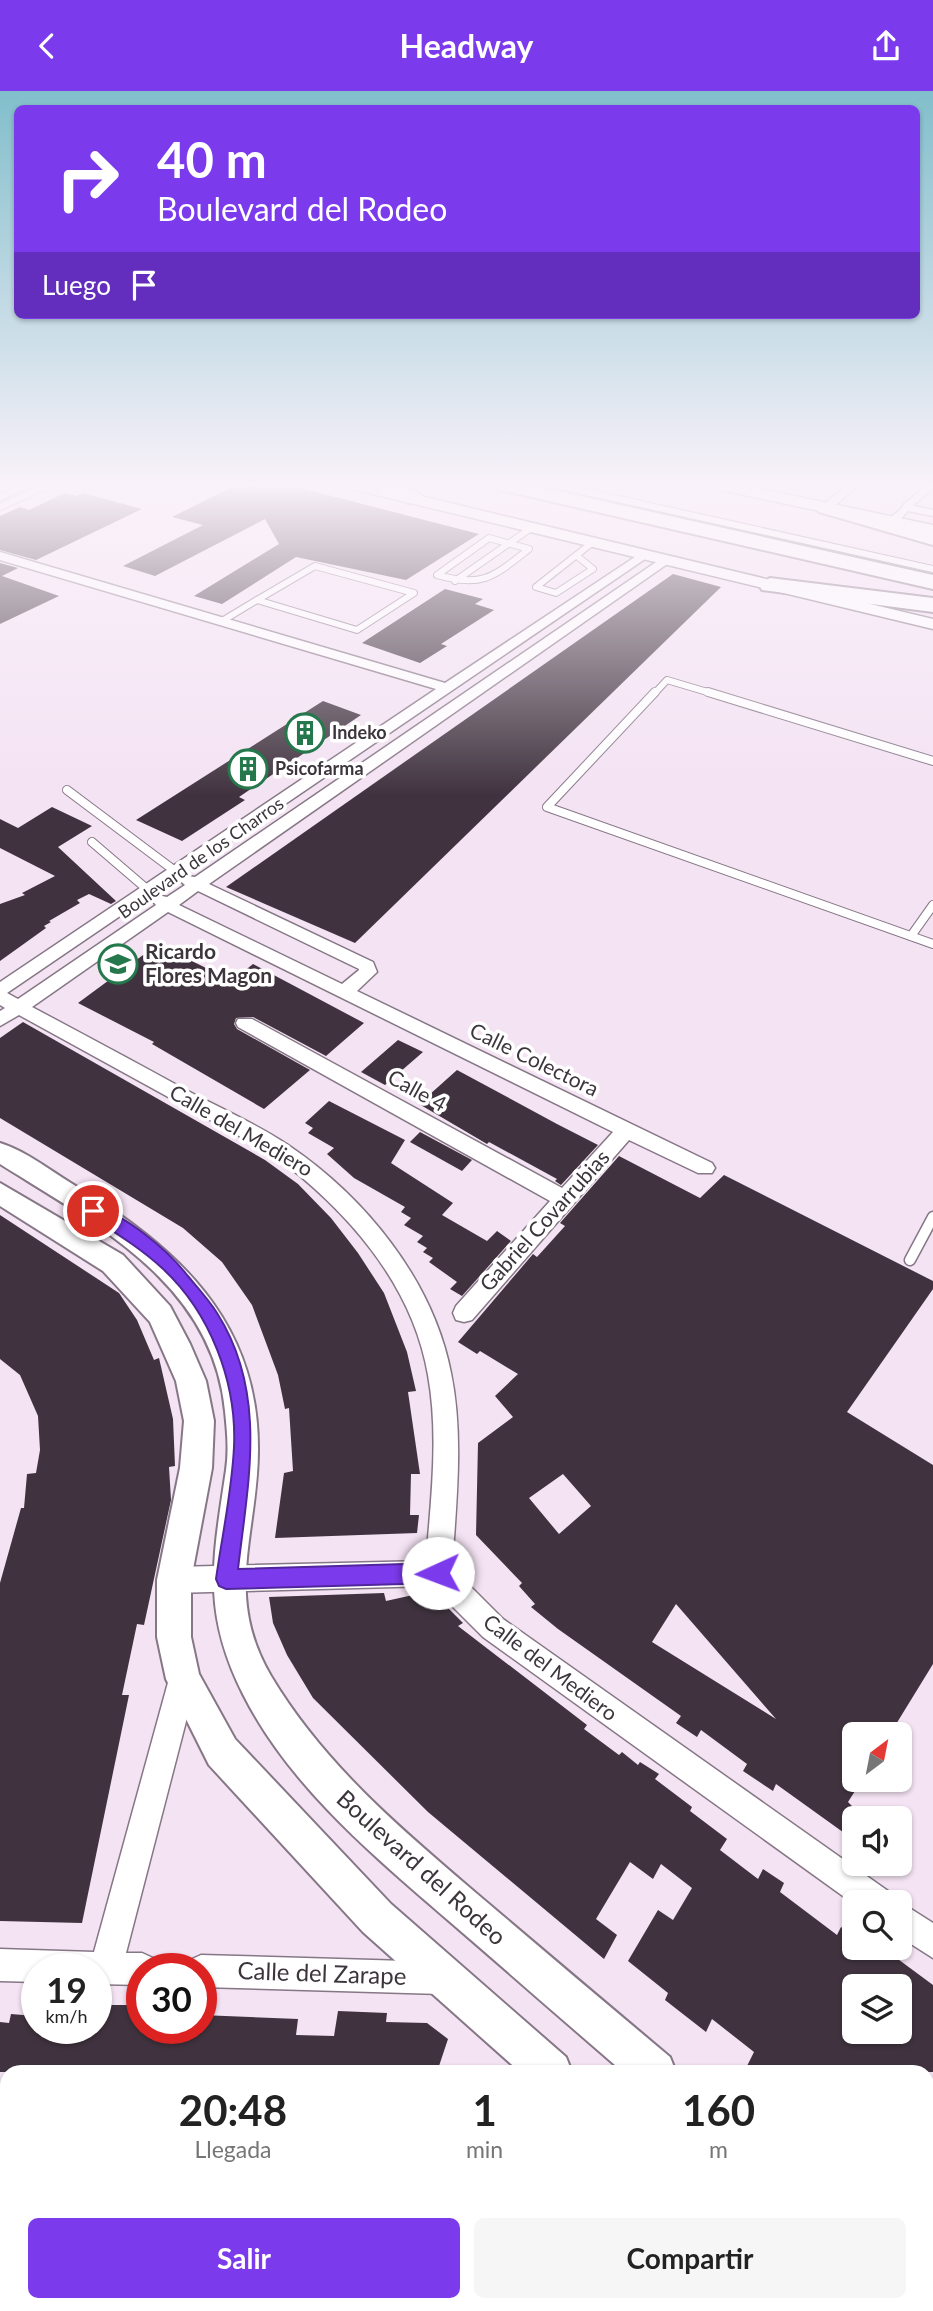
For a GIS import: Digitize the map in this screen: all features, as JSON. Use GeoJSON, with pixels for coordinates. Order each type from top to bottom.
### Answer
{"type":"FeatureCollection","features":[{"type":"Feature","properties":{"kind":"highway"},"geometry":{"type":"LineString","coordinates":[[791,588],[933,605]]}},
{"type":"Feature","properties":{"kind":"main road"},"geometry":{"type":"LineString","coordinates":[[781,588],[933,624]]}},
{"type":"Feature","properties":{"kind":"street"},"geometry":{"type":"LineString","coordinates":[[108,588],[447,688]]}},
{"type":"Feature","properties":{"kind":"street","name":"Boulevard de los Charros"},"geometry":{"type":"LineString","coordinates":[[0,990],[596,588]]}},
{"type":"Feature","properties":{"kind":"street","name":"Boulevard de los Charros"},"geometry":{"type":"LineString","coordinates":[[6,1008],[166,905],[626,588]]}},
{"type":"Feature","properties":{"kind":"street"},"geometry":{"type":"LineString","coordinates":[[176,871],[194,886],[367,966],[368,972],[344,992]]}},
{"type":"Feature","properties":{"kind":"street","name":"Calle Colectora"},"geometry":{"type":"LineString","coordinates":[[148,890],[166,905],[705,1168]]}},
{"type":"Feature","properties":{"kind":"street","name":"Calle del Mediero"},"geometry":{"type":"LineString","coordinates":[[6,1008],[279,1149],[317,1175],[352,1208],[383,1246],[428,1333],[441,1381],[445,1482],[438,1573],[493,1628],[860,1890]]}},
{"type":"Feature","properties":{"kind":"street","name":"Calle 4"},"geometry":{"type":"LineString","coordinates":[[246,1023],[566,1200]]}},
{"type":"Feature","properties":{"kind":"street","name":"Gabriel Covarrubias"},"geometry":{"type":"LineString","coordinates":[[464,1313],[626,1130]]}},
{"type":"Feature","properties":{"kind":"street","name":"Boulevard del Rodeo"},"geometry":{"type":"LineString","coordinates":[[0,1152],[140,1240],[170,1266],[211,1318],[237,1382],[242,1414],[244,1445],[226,1579],[234,1634],[257,1684],[304,1758],[365,1824],[647,2065]]}},
{"type":"Feature","properties":{"kind":"street"},"geometry":{"type":"LineString","coordinates":[[0,1193],[113,1263],[160,1314],[191,1381],[199,1420],[196,1468],[174,1580],[174,1637],[183,1679],[222,1752],[377,1918],[543,2065]]}},
{"type":"Feature","properties":{"kind":"street"},"geometry":{"type":"LineString","coordinates":[[174,1580],[438,1573]]}},
{"type":"Feature","properties":{"kind":"street"},"geometry":{"type":"LineString","coordinates":[[110,1953],[183,1679]]}},
{"type":"Feature","properties":{"kind":"street"},"geometry":{"type":"LineString","coordinates":[[912,1927],[933,1942]]}},
{"type":"Feature","properties":{"kind":"street"},"geometry":{"type":"LineString","coordinates":[[0,1965],[21,1966]]}},
{"type":"Feature","properties":{"kind":"street","name":"Calle del Zarape"},"geometry":{"type":"LineString","coordinates":[[217,1971],[443,1978]]}},
{"type":"Feature","properties":{"kind":"lane"},"geometry":{"type":"LineString","coordinates":[[222,621],[278,588]]}},
{"type":"Feature","properties":{"kind":"lane"},"geometry":{"type":"LineString","coordinates":[[257,600],[357,630],[414,593],[394,588]]}},
{"type":"Feature","properties":{"kind":"lane"},"geometry":{"type":"LineString","coordinates":[[538,588],[556,593],[564,609]]}},
{"type":"Feature","properties":{"kind":"lane"},"geometry":{"type":"LineString","coordinates":[[556,593],[564,588]]}},
{"type":"Feature","properties":{"kind":"lane"},"geometry":{"type":"LineString","coordinates":[[933,761],[667,680],[547,807],[933,944]]}},
{"type":"Feature","properties":{"kind":"lane"},"geometry":{"type":"LineString","coordinates":[[67,790],[176,871]]}},
{"type":"Feature","properties":{"kind":"lane"},"geometry":{"type":"LineString","coordinates":[[92,842],[148,890]]}},
{"type":"Feature","properties":{"kind":"lane"},"geometry":{"type":"LineString","coordinates":[[911,936],[933,905]]}},
{"type":"Feature","properties":{"kind":"lane"},"geometry":{"type":"LineString","coordinates":[[910,1260],[933,1217]]}},
{"type":"Feature","properties":{"kind":"building"},"geometry":{"type":"Polygon","coordinates":[[[0,588],[35,588],[59,596],[0,624],[0,588]]]}},
{"type":"Feature","properties":{"kind":"building"},"geometry":{"type":"Polygon","coordinates":[[[208,588],[248,588],[222,604],[194,596],[208,588]]]}},
{"type":"Feature","properties":{"kind":"building"},"geometry":{"type":"Polygon","coordinates":[[[654,588],[720,588],[355,943],[226,887],[654,588]]]}},
{"type":"Feature","properties":{"kind":"building"},"geometry":{"type":"Polygon","coordinates":[[[445,589],[483,599],[475,604],[494,610],[441,644],[447,646],[420,663],[362,643],[445,589]]]}},
{"type":"Feature","properties":{"kind":"building"},"geometry":{"type":"Polygon","coordinates":[[[323,701],[361,715],[239,797],[245,800],[182,841],[136,820],[323,701]]]}},
{"type":"Feature","properties":{"kind":"building"},"geometry":{"type":"Polygon","coordinates":[[[52,807],[92,826],[58,847],[116,901],[111,904],[89,894],[77,900],[80,903],[49,921],[51,922],[44,926],[46,928],[0,961],[0,904],[25,895],[22,893],[55,876],[0,848],[0,819],[18,828],[52,807]]]}},
{"type":"Feature","properties":{"kind":"building"},"geometry":{"type":"Polygon","coordinates":[[[158,944],[232,981],[253,964],[364,1023],[326,1056],[253,1017],[236,1018],[234,1024],[237,1029],[310,1070],[264,1109],[152,1044],[154,1042],[78,1003],[158,944]]]}},
{"type":"Feature","properties":{"kind":"building"},"geometry":{"type":"Polygon","coordinates":[[[23,1022],[265,1160],[298,1184],[331,1218],[358,1253],[384,1293],[407,1352],[416,1391],[408,1392],[420,1474],[411,1474],[410,1515],[419,1515],[417,1533],[275,1538],[284,1473],[293,1471],[289,1408],[285,1409],[278,1375],[252,1305],[222,1262],[183,1228],[0,1118],[0,1038],[23,1022]]]}},
{"type":"Feature","properties":{"kind":"building"},"geometry":{"type":"Polygon","coordinates":[[[398,1040],[423,1052],[385,1085],[361,1072],[398,1040]]]}},
{"type":"Feature","properties":{"kind":"building"},"geometry":{"type":"Polygon","coordinates":[[[457,1070],[598,1145],[561,1185],[555,1181],[557,1179],[489,1142],[487,1144],[419,1104],[457,1070]]]}},
{"type":"Feature","properties":{"kind":"building"},"geometry":{"type":"Polygon","coordinates":[[[329,1101],[405,1140],[391,1163],[453,1203],[442,1215],[487,1241],[497,1231],[511,1241],[462,1296],[450,1289],[457,1282],[429,1262],[433,1258],[423,1252],[427,1248],[417,1242],[423,1236],[404,1225],[411,1218],[401,1212],[405,1207],[354,1178],[327,1154],[334,1148],[308,1133],[313,1128],[305,1123],[329,1101]]]}},
{"type":"Feature","properties":{"kind":"building"},"geometry":{"type":"Polygon","coordinates":[[[420,1132],[472,1160],[462,1171],[410,1142],[420,1132]]]}},
{"type":"Feature","properties":{"kind":"building"},"geometry":{"type":"Polygon","coordinates":[[[619,1156],[700,1198],[724,1175],[933,1281],[933,1289],[847,1412],[933,1465],[933,1664],[897,1722],[842,1722],[842,1792],[854,1792],[848,1802],[852,1806],[842,1806],[842,1831],[776,1784],[773,1791],[743,1771],[747,1764],[701,1730],[697,1737],[676,1723],[681,1716],[558,1629],[531,1607],[535,1604],[519,1586],[522,1583],[476,1535],[478,1443],[513,1417],[495,1396],[518,1374],[480,1351],[477,1354],[458,1342],[533,1254],[537,1257],[565,1226],[560,1223],[619,1156]],[[563,1474],[529,1498],[559,1534],[591,1506],[563,1474]],[[676,1604],[652,1642],[776,1719],[676,1604]]]}},
{"type":"Feature","properties":{"kind":"building"},"geometry":{"type":"Polygon","coordinates":[[[0,1215],[119,1293],[137,1320],[154,1360],[159,1358],[173,1419],[175,1466],[169,1467],[171,1500],[144,1625],[137,1624],[122,1695],[129,1695],[82,1923],[0,1921],[0,1583],[21,1508],[24,1508],[27,1474],[36,1473],[40,1450],[38,1416],[20,1375],[0,1359],[0,1215]]]}},
{"type":"Feature","properties":{"kind":"building"},"geometry":{"type":"Polygon","coordinates":[[[431,1591],[463,1623],[458,1626],[587,1725],[584,1729],[619,1755],[622,1752],[638,1765],[640,1762],[659,1774],[655,1779],[692,1807],[690,1811],[727,1839],[720,1850],[758,1879],[763,1869],[784,1883],[780,1892],[837,1935],[842,1928],[842,1960],[899,1960],[933,1985],[933,2065],[748,2065],[754,2052],[712,2019],[706,2032],[665,2000],[668,1993],[628,1961],[658,1910],[673,1920],[692,1888],[661,1864],[653,1879],[630,1862],[596,1919],[617,1935],[604,1959],[428,1812],[313,1698],[287,1655],[273,1623],[269,1597],[384,1593],[386,1601],[431,1591]]]}},
{"type":"Feature","properties":{"kind":"building"},"geometry":{"type":"Polygon","coordinates":[[[112,2005],[126,2005],[126,2044],[217,2044],[217,2016],[298,2019],[296,2035],[334,2036],[338,2011],[387,2013],[386,2022],[427,2023],[448,2039],[439,2065],[0,2065],[0,2022],[9,2023],[11,2014],[21,2015],[21,2044],[112,2044],[112,2005]]]}},
{"type":"Feature","properties":{"kind":"place","name":"Indeko"},"geometry":{"type":"Point","coordinates":[305,733]}},
{"type":"Feature","properties":{"kind":"place","name":"Psicofarma"},"geometry":{"type":"Point","coordinates":[248,769]}},
{"type":"Feature","properties":{"kind":"place","name":"Ricardo Flores Magon"},"geometry":{"type":"Point","coordinates":[118,964]}},
{"type":"Feature","properties":{"kind":"route"},"geometry":{"type":"LineString","coordinates":[[93,1211],[140,1240],[170,1266],[211,1318],[227,1352],[237,1382],[244,1445],[226,1579],[438,1573]]}}]}
